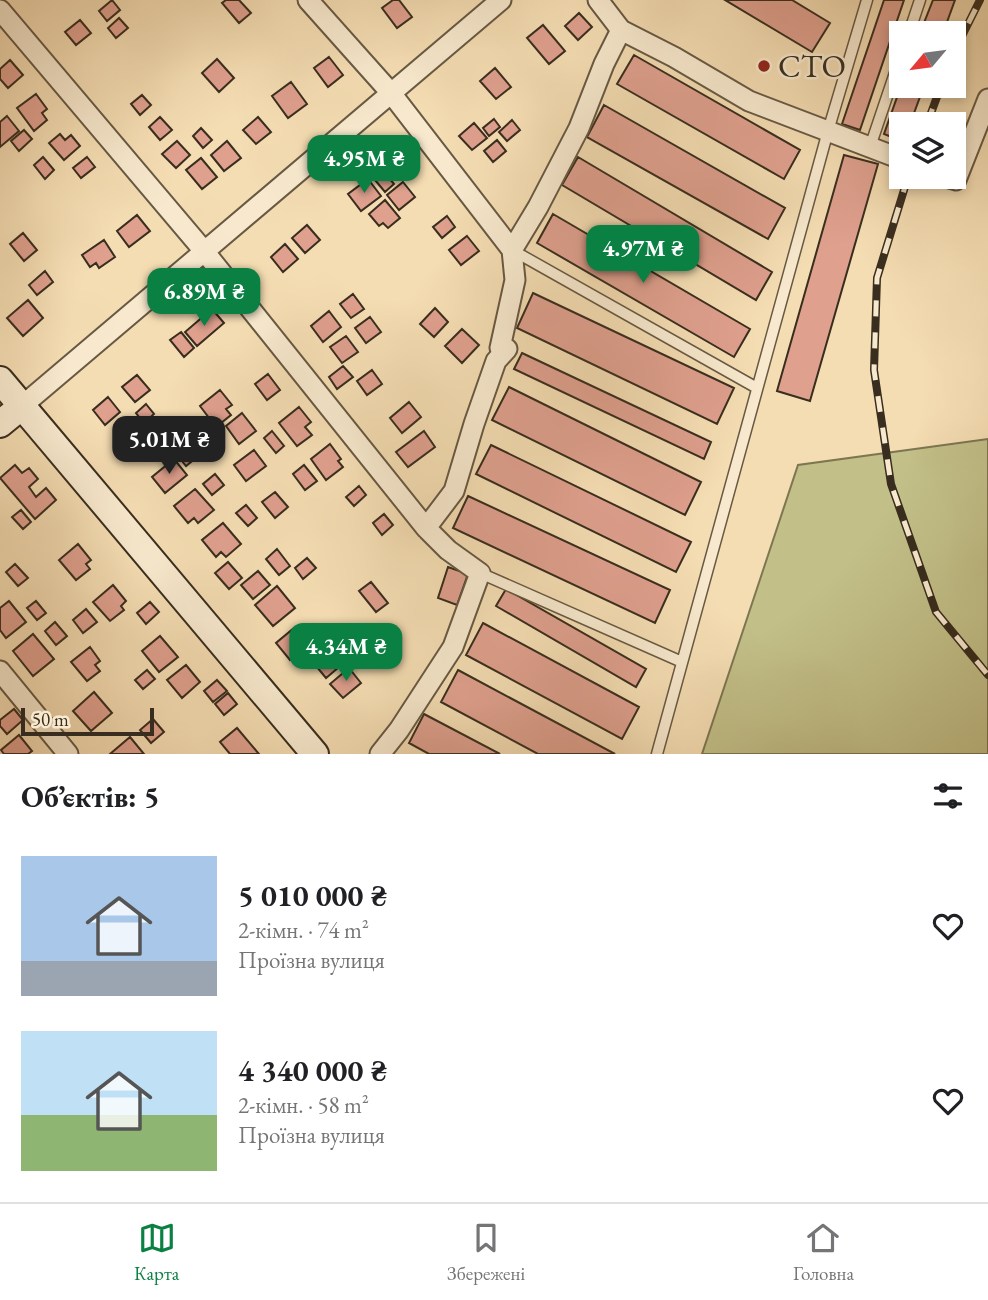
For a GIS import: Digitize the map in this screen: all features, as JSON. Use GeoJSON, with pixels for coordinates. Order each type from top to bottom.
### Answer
{"type":"FeatureCollection","features":[{"type":"Feature","properties":{"kind":"street"},"geometry":{"type":"LineString","coordinates":[[308,0],[391,93],[512,250],[515,280],[500,348],[507,349],[496,361],[454,491],[426,528]]}},
{"type":"Feature","properties":{"kind":"street"},"geometry":{"type":"LineString","coordinates":[[0,424],[500,0]]}},
{"type":"Feature","properties":{"kind":"street"},"geometry":{"type":"LineString","coordinates":[[598,0],[621,30],[750,101],[889,154]]}},
{"type":"Feature","properties":{"kind":"street"},"geometry":{"type":"LineString","coordinates":[[0,10],[204,251],[426,528],[448,550],[480,573],[453,647],[399,730],[380,754]]}},
{"type":"Feature","properties":{"kind":"street"},"geometry":{"type":"LineString","coordinates":[[512,250],[579,128],[604,64],[621,30]]}},
{"type":"Feature","properties":{"kind":"street"},"geometry":{"type":"LineString","coordinates":[[966,155],[988,99]]}},
{"type":"Feature","properties":{"kind":"street"},"geometry":{"type":"LineString","coordinates":[[0,380],[314,754]]}},
{"type":"Feature","properties":{"kind":"street"},"geometry":{"type":"LineString","coordinates":[[0,671],[68,754]]}},
{"type":"Feature","properties":{"kind":"lane"},"geometry":{"type":"LineString","coordinates":[[657,754],[828,131],[867,0]]}},
{"type":"Feature","properties":{"kind":"lane"},"geometry":{"type":"LineString","coordinates":[[913,21],[920,0]]}},
{"type":"Feature","properties":{"kind":"lane"},"geometry":{"type":"LineString","coordinates":[[870,147],[889,91]]}},
{"type":"Feature","properties":{"kind":"lane"},"geometry":{"type":"LineString","coordinates":[[512,250],[757,388]]}},
{"type":"Feature","properties":{"kind":"lane"},"geometry":{"type":"LineString","coordinates":[[480,573],[682,662]]}},
{"type":"Feature","properties":{"kind":"shaded area"},"geometry":{"type":"Polygon","coordinates":[[[988,439],[988,754],[702,754],[798,465],[988,439]]]}},
{"type":"Feature","properties":{"kind":"building"},"geometry":{"type":"Polygon","coordinates":[[[112,0],[120,10],[107,21],[99,11],[112,0]]]}},
{"type":"Feature","properties":{"kind":"building"},"geometry":{"type":"Polygon","coordinates":[[[226,0],[239,0],[251,13],[239,23],[222,3],[226,0]]]}},
{"type":"Feature","properties":{"kind":"building"},"geometry":{"type":"Polygon","coordinates":[[[393,0],[399,0],[412,17],[397,28],[382,8],[393,0]]]}},
{"type":"Feature","properties":{"kind":"building"},"geometry":{"type":"Polygon","coordinates":[[[725,0],[792,0],[830,23],[812,52],[725,0]]]}},
{"type":"Feature","properties":{"kind":"building"},"geometry":{"type":"Polygon","coordinates":[[[884,0],[904,0],[897,21],[889,21],[889,44],[860,130],[842,124],[884,0]]]}},
{"type":"Feature","properties":{"kind":"building"},"geometry":{"type":"Polygon","coordinates":[[[933,0],[955,0],[947,21],[925,21],[933,0]]]}},
{"type":"Feature","properties":{"kind":"building"},"geometry":{"type":"Polygon","coordinates":[[[579,13],[592,27],[578,40],[565,26],[579,13]]]}},
{"type":"Feature","properties":{"kind":"building"},"geometry":{"type":"Polygon","coordinates":[[[119,18],[128,28],[116,38],[108,28],[119,18]]]}},
{"type":"Feature","properties":{"kind":"building"},"geometry":{"type":"Polygon","coordinates":[[[80,20],[91,33],[76,45],[65,32],[80,20]]]}},
{"type":"Feature","properties":{"kind":"building"},"geometry":{"type":"Polygon","coordinates":[[[543,25],[565,51],[549,64],[527,38],[543,25]]]}},
{"type":"Feature","properties":{"kind":"building"},"geometry":{"type":"Polygon","coordinates":[[[634,55],[800,150],[784,179],[617,84],[634,55]]]}},
{"type":"Feature","properties":{"kind":"building"},"geometry":{"type":"Polygon","coordinates":[[[329,57],[343,75],[328,87],[314,68],[329,57]]]}},
{"type":"Feature","properties":{"kind":"building"},"geometry":{"type":"Polygon","coordinates":[[[217,59],[234,78],[219,92],[202,73],[217,59]]]}},
{"type":"Feature","properties":{"kind":"building"},"geometry":{"type":"Polygon","coordinates":[[[10,60],[23,75],[8,88],[0,79],[0,69],[10,60]]]}},
{"type":"Feature","properties":{"kind":"building"},"geometry":{"type":"Polygon","coordinates":[[[495,68],[511,87],[496,99],[480,81],[495,68]]]}},
{"type":"Feature","properties":{"kind":"building"},"geometry":{"type":"Polygon","coordinates":[[[291,82],[307,104],[288,118],[272,96],[291,82]]]}},
{"type":"Feature","properties":{"kind":"building"},"geometry":{"type":"Polygon","coordinates":[[[36,94],[47,109],[42,113],[47,120],[34,131],[17,108],[36,94]]]}},
{"type":"Feature","properties":{"kind":"building"},"geometry":{"type":"Polygon","coordinates":[[[142,95],[151,105],[140,115],[131,104],[142,95]]]}},
{"type":"Feature","properties":{"kind":"building"},"geometry":{"type":"Polygon","coordinates":[[[897,98],[920,98],[914,112],[892,112],[897,98]]]}},
{"type":"Feature","properties":{"kind":"building"},"geometry":{"type":"Polygon","coordinates":[[[604,105],[785,208],[768,239],[587,137],[604,105]]]}},
{"type":"Feature","properties":{"kind":"building"},"geometry":{"type":"Polygon","coordinates":[[[7,116],[19,131],[0,147],[0,122],[7,116]]]}},
{"type":"Feature","properties":{"kind":"building"},"geometry":{"type":"Polygon","coordinates":[[[160,117],[172,130],[160,140],[149,127],[160,117]]]}},
{"type":"Feature","properties":{"kind":"building"},"geometry":{"type":"Polygon","coordinates":[[[258,117],[271,132],[256,144],[243,130],[258,117]]]}},
{"type":"Feature","properties":{"kind":"building"},"geometry":{"type":"Polygon","coordinates":[[[494,119],[500,127],[489,136],[483,128],[494,119]]]}},
{"type":"Feature","properties":{"kind":"building"},"geometry":{"type":"Polygon","coordinates":[[[512,120],[520,130],[507,141],[499,132],[512,120]]]}},
{"type":"Feature","properties":{"kind":"building"},"geometry":{"type":"Polygon","coordinates":[[[889,120],[889,136],[884,134],[889,120]]]}},
{"type":"Feature","properties":{"kind":"building"},"geometry":{"type":"Polygon","coordinates":[[[474,123],[487,138],[472,150],[459,136],[474,123]]]}},
{"type":"Feature","properties":{"kind":"building"},"geometry":{"type":"Polygon","coordinates":[[[201,128],[212,140],[203,148],[193,136],[201,128]]]}},
{"type":"Feature","properties":{"kind":"building"},"geometry":{"type":"Polygon","coordinates":[[[24,130],[32,139],[19,151],[11,141],[24,130]]]}},
{"type":"Feature","properties":{"kind":"building"},"geometry":{"type":"Polygon","coordinates":[[[60,134],[65,140],[71,135],[80,146],[64,160],[49,143],[60,134]]]}},
{"type":"Feature","properties":{"kind":"building"},"geometry":{"type":"Polygon","coordinates":[[[497,140],[506,151],[493,162],[484,151],[497,140]]]}},
{"type":"Feature","properties":{"kind":"building"},"geometry":{"type":"Polygon","coordinates":[[[177,141],[190,155],[176,168],[162,154],[177,141]]]}},
{"type":"Feature","properties":{"kind":"building"},"geometry":{"type":"Polygon","coordinates":[[[227,141],[241,158],[224,171],[211,155],[227,141]]]}},
{"type":"Feature","properties":{"kind":"building"},"geometry":{"type":"Polygon","coordinates":[[[844,155],[878,164],[810,401],[777,391],[844,155]]]}},
{"type":"Feature","properties":{"kind":"building"},"geometry":{"type":"Polygon","coordinates":[[[43,157],[54,170],[45,179],[34,165],[43,157]]]}},
{"type":"Feature","properties":{"kind":"building"},"geometry":{"type":"Polygon","coordinates":[[[87,157],[95,167],[81,178],[73,168],[87,157]]]}},
{"type":"Feature","properties":{"kind":"building"},"geometry":{"type":"Polygon","coordinates":[[[578,157],[772,272],[756,300],[562,185],[578,157]]]}},
{"type":"Feature","properties":{"kind":"building"},"geometry":{"type":"Polygon","coordinates":[[[201,158],[217,177],[202,189],[186,170],[201,158]]]}},
{"type":"Feature","properties":{"kind":"building"},"geometry":{"type":"Polygon","coordinates":[[[384,172],[394,184],[385,192],[375,180],[384,172]]]}},
{"type":"Feature","properties":{"kind":"building"},"geometry":{"type":"Polygon","coordinates":[[[368,179],[381,196],[361,211],[348,194],[368,179]]]}},
{"type":"Feature","properties":{"kind":"building"},"geometry":{"type":"Polygon","coordinates":[[[403,182],[415,197],[399,210],[387,195],[403,182]]]}},
{"type":"Feature","properties":{"kind":"building"},"geometry":{"type":"Polygon","coordinates":[[[385,200],[400,218],[388,228],[383,223],[379,226],[369,214],[385,200]]]}},
{"type":"Feature","properties":{"kind":"building"},"geometry":{"type":"Polygon","coordinates":[[[553,214],[750,329],[734,357],[537,243],[553,214]]]}},
{"type":"Feature","properties":{"kind":"building"},"geometry":{"type":"Polygon","coordinates":[[[137,215],[150,231],[129,247],[117,231],[137,215]]]}},
{"type":"Feature","properties":{"kind":"building"},"geometry":{"type":"Polygon","coordinates":[[[447,216],[455,227],[442,238],[433,227],[447,216]]]}},
{"type":"Feature","properties":{"kind":"building"},"geometry":{"type":"Polygon","coordinates":[[[307,225],[320,240],[305,253],[292,238],[307,225]]]}},
{"type":"Feature","properties":{"kind":"building"},"geometry":{"type":"Polygon","coordinates":[[[23,233],[37,250],[24,261],[10,244],[23,233]]]}},
{"type":"Feature","properties":{"kind":"building"},"geometry":{"type":"Polygon","coordinates":[[[467,236],[479,251],[461,265],[449,250],[467,236]]]}},
{"type":"Feature","properties":{"kind":"building"},"geometry":{"type":"Polygon","coordinates":[[[104,240],[115,257],[99,268],[96,263],[90,267],[82,255],[104,240]]]}},
{"type":"Feature","properties":{"kind":"building"},"geometry":{"type":"Polygon","coordinates":[[[285,244],[298,259],[283,272],[271,257],[285,244]]]}},
{"type":"Feature","properties":{"kind":"building"},"geometry":{"type":"Polygon","coordinates":[[[45,271],[53,282],[37,295],[29,285],[45,271]]]}},
{"type":"Feature","properties":{"kind":"building"},"geometry":{"type":"Polygon","coordinates":[[[533,293],[734,388],[717,424],[517,328],[533,293]]]}},
{"type":"Feature","properties":{"kind":"building"},"geometry":{"type":"Polygon","coordinates":[[[353,294],[364,309],[351,318],[340,304],[353,294]]]}},
{"type":"Feature","properties":{"kind":"building"},"geometry":{"type":"Polygon","coordinates":[[[28,300],[43,318],[23,336],[7,318],[28,300]]]}},
{"type":"Feature","properties":{"kind":"building"},"geometry":{"type":"Polygon","coordinates":[[[435,308],[448,322],[434,337],[420,324],[435,308]]]}},
{"type":"Feature","properties":{"kind":"building"},"geometry":{"type":"Polygon","coordinates":[[[212,309],[224,323],[197,346],[185,332],[212,309]]]}},
{"type":"Feature","properties":{"kind":"building"},"geometry":{"type":"Polygon","coordinates":[[[329,311],[341,327],[323,342],[311,326],[329,311]]]}},
{"type":"Feature","properties":{"kind":"building"},"geometry":{"type":"Polygon","coordinates":[[[370,317],[381,332],[366,343],[355,328],[370,317]]]}},
{"type":"Feature","properties":{"kind":"building"},"geometry":{"type":"Polygon","coordinates":[[[462,329],[479,345],[462,363],[445,346],[462,329]]]}},
{"type":"Feature","properties":{"kind":"building"},"geometry":{"type":"Polygon","coordinates":[[[181,332],[194,348],[184,357],[170,340],[181,332]]]}},
{"type":"Feature","properties":{"kind":"building"},"geometry":{"type":"Polygon","coordinates":[[[346,336],[358,352],[342,363],[330,347],[346,336]]]}},
{"type":"Feature","properties":{"kind":"building"},"geometry":{"type":"Polygon","coordinates":[[[522,353],[711,442],[704,459],[514,369],[522,353]]]}},
{"type":"Feature","properties":{"kind":"building"},"geometry":{"type":"Polygon","coordinates":[[[343,366],[353,377],[337,389],[329,377],[343,366]]]}},
{"type":"Feature","properties":{"kind":"building"},"geometry":{"type":"Polygon","coordinates":[[[372,370],[382,384],[367,395],[357,381],[372,370]]]}},
{"type":"Feature","properties":{"kind":"building"},"geometry":{"type":"Polygon","coordinates":[[[268,374],[280,390],[267,400],[255,384],[268,374]]]}},
{"type":"Feature","properties":{"kind":"building"},"geometry":{"type":"Polygon","coordinates":[[[137,375],[150,390],[135,402],[122,387],[137,375]]]}},
{"type":"Feature","properties":{"kind":"building"},"geometry":{"type":"Polygon","coordinates":[[[509,387],[701,482],[685,515],[492,420],[509,387]]]}},
{"type":"Feature","properties":{"kind":"building"},"geometry":{"type":"Polygon","coordinates":[[[220,390],[232,405],[226,409],[231,415],[216,427],[200,406],[220,390]]]}},
{"type":"Feature","properties":{"kind":"building"},"geometry":{"type":"Polygon","coordinates":[[[108,397],[120,412],[105,425],[93,410],[108,397]]]}},
{"type":"Feature","properties":{"kind":"building"},"geometry":{"type":"Polygon","coordinates":[[[409,402],[421,417],[402,433],[390,418],[409,402]]]}},
{"type":"Feature","properties":{"kind":"building"},"geometry":{"type":"Polygon","coordinates":[[[146,404],[154,414],[144,423],[136,413],[146,404]]]}},
{"type":"Feature","properties":{"kind":"building"},"geometry":{"type":"Polygon","coordinates":[[[299,407],[311,422],[305,427],[312,435],[297,446],[279,423],[299,407]]]}},
{"type":"Feature","properties":{"kind":"building"},"geometry":{"type":"Polygon","coordinates":[[[242,413],[256,431],[239,444],[226,426],[242,413]]]}},
{"type":"Feature","properties":{"kind":"building"},"geometry":{"type":"Polygon","coordinates":[[[126,422],[134,431],[123,440],[115,431],[126,422]]]}},
{"type":"Feature","properties":{"kind":"building"},"geometry":{"type":"Polygon","coordinates":[[[272,431],[284,446],[276,453],[264,438],[272,431]]]}},
{"type":"Feature","properties":{"kind":"building"},"geometry":{"type":"Polygon","coordinates":[[[424,431],[435,447],[408,467],[396,452],[424,431]]]}},
{"type":"Feature","properties":{"kind":"building"},"geometry":{"type":"Polygon","coordinates":[[[330,444],[341,459],[338,461],[343,467],[326,480],[311,459],[330,444]]]}},
{"type":"Feature","properties":{"kind":"building"},"geometry":{"type":"Polygon","coordinates":[[[491,445],[691,542],[676,572],[476,474],[491,445]]]}},
{"type":"Feature","properties":{"kind":"building"},"geometry":{"type":"Polygon","coordinates":[[[189,447],[197,457],[186,466],[178,456],[189,447]]]}},
{"type":"Feature","properties":{"kind":"building"},"geometry":{"type":"Polygon","coordinates":[[[254,450],[266,466],[246,481],[234,465],[254,450]]]}},
{"type":"Feature","properties":{"kind":"building"},"geometry":{"type":"Polygon","coordinates":[[[174,459],[187,475],[165,493],[152,477],[174,459]]]}},
{"type":"Feature","properties":{"kind":"building"},"geometry":{"type":"Polygon","coordinates":[[[15,465],[22,473],[29,468],[38,479],[29,487],[36,497],[46,488],[56,500],[35,519],[0,478],[15,465]]]}},
{"type":"Feature","properties":{"kind":"building"},"geometry":{"type":"Polygon","coordinates":[[[304,465],[317,481],[305,490],[293,474],[304,465]]]}},
{"type":"Feature","properties":{"kind":"building"},"geometry":{"type":"Polygon","coordinates":[[[215,474],[224,485],[212,495],[203,484],[215,474]]]}},
{"type":"Feature","properties":{"kind":"building"},"geometry":{"type":"Polygon","coordinates":[[[359,486],[366,495],[354,506],[346,497],[359,486]]]}},
{"type":"Feature","properties":{"kind":"building"},"geometry":{"type":"Polygon","coordinates":[[[195,489],[214,510],[198,523],[194,518],[188,523],[174,506],[195,489]]]}},
{"type":"Feature","properties":{"kind":"building"},"geometry":{"type":"Polygon","coordinates":[[[275,492],[288,507],[275,518],[262,502],[275,492]]]}},
{"type":"Feature","properties":{"kind":"building"},"geometry":{"type":"Polygon","coordinates":[[[468,496],[670,590],[655,623],[453,528],[468,496]]]}},
{"type":"Feature","properties":{"kind":"building"},"geometry":{"type":"Polygon","coordinates":[[[246,505],[257,518],[248,526],[236,513],[246,505]]]}},
{"type":"Feature","properties":{"kind":"building"},"geometry":{"type":"Polygon","coordinates":[[[21,510],[31,522],[23,529],[12,517],[21,510]]]}},
{"type":"Feature","properties":{"kind":"building"},"geometry":{"type":"Polygon","coordinates":[[[384,514],[393,525],[382,535],[373,523],[384,514]]]}},
{"type":"Feature","properties":{"kind":"building"},"geometry":{"type":"Polygon","coordinates":[[[223,523],[241,544],[226,557],[221,552],[216,557],[202,540],[223,523]]]}},
{"type":"Feature","properties":{"kind":"building"},"geometry":{"type":"Polygon","coordinates":[[[78,544],[91,560],[86,564],[90,569],[76,580],[59,560],[78,544]]]}},
{"type":"Feature","properties":{"kind":"building"},"geometry":{"type":"Polygon","coordinates":[[[277,549],[290,566],[279,575],[266,559],[277,549]]]}},
{"type":"Feature","properties":{"kind":"building"},"geometry":{"type":"Polygon","coordinates":[[[307,558],[316,568],[303,579],[295,568],[307,558]]]}},
{"type":"Feature","properties":{"kind":"building"},"geometry":{"type":"Polygon","coordinates":[[[228,562],[242,578],[229,589],[215,573],[228,562]]]}},
{"type":"Feature","properties":{"kind":"building"},"geometry":{"type":"Polygon","coordinates":[[[15,564],[28,578],[18,586],[6,572],[15,564]]]}},
{"type":"Feature","properties":{"kind":"building"},"geometry":{"type":"Polygon","coordinates":[[[448,567],[468,574],[457,605],[438,598],[448,567]]]}},
{"type":"Feature","properties":{"kind":"building"},"geometry":{"type":"Polygon","coordinates":[[[258,571],[270,585],[253,599],[241,585],[258,571]]]}},
{"type":"Feature","properties":{"kind":"building"},"geometry":{"type":"Polygon","coordinates":[[[371,582],[388,603],[376,612],[359,591],[371,582]]]}},
{"type":"Feature","properties":{"kind":"building"},"geometry":{"type":"Polygon","coordinates":[[[113,585],[126,601],[121,606],[124,610],[110,621],[93,602],[113,585]]]}},
{"type":"Feature","properties":{"kind":"building"},"geometry":{"type":"Polygon","coordinates":[[[277,586],[295,608],[273,626],[255,605],[277,586]]]}},
{"type":"Feature","properties":{"kind":"building"},"geometry":{"type":"Polygon","coordinates":[[[506,589],[646,669],[636,687],[496,606],[506,589]]]}},
{"type":"Feature","properties":{"kind":"building"},"geometry":{"type":"Polygon","coordinates":[[[9,601],[26,622],[6,638],[0,630],[0,608],[9,601]]]}},
{"type":"Feature","properties":{"kind":"building"},"geometry":{"type":"Polygon","coordinates":[[[36,601],[46,613],[37,620],[27,608],[36,601]]]}},
{"type":"Feature","properties":{"kind":"building"},"geometry":{"type":"Polygon","coordinates":[[[150,602],[159,612],[146,624],[137,613],[150,602]]]}},
{"type":"Feature","properties":{"kind":"building"},"geometry":{"type":"Polygon","coordinates":[[[86,609],[97,622],[83,633],[73,620],[86,609]]]}},
{"type":"Feature","properties":{"kind":"building"},"geometry":{"type":"Polygon","coordinates":[[[55,622],[67,636],[56,645],[45,631],[55,622]]]}},
{"type":"Feature","properties":{"kind":"building"},"geometry":{"type":"Polygon","coordinates":[[[483,623],[639,707],[622,739],[466,655],[483,623]]]}},
{"type":"Feature","properties":{"kind":"building"},"geometry":{"type":"Polygon","coordinates":[[[342,626],[353,639],[344,648],[333,635],[342,626]]]}},
{"type":"Feature","properties":{"kind":"building"},"geometry":{"type":"Polygon","coordinates":[[[294,628],[308,645],[290,660],[276,643],[294,628]]]}},
{"type":"Feature","properties":{"kind":"building"},"geometry":{"type":"Polygon","coordinates":[[[33,634],[54,659],[33,676],[13,651],[33,634]]]}},
{"type":"Feature","properties":{"kind":"building"},"geometry":{"type":"Polygon","coordinates":[[[160,636],[178,657],[159,672],[142,651],[160,636]]]}},
{"type":"Feature","properties":{"kind":"building"},"geometry":{"type":"Polygon","coordinates":[[[330,645],[345,662],[326,678],[311,660],[330,645]]]}},
{"type":"Feature","properties":{"kind":"building"},"geometry":{"type":"Polygon","coordinates":[[[90,647],[100,661],[95,665],[100,671],[87,681],[71,662],[90,647]]]}},
{"type":"Feature","properties":{"kind":"building"},"geometry":{"type":"Polygon","coordinates":[[[186,665],[200,682],[182,698],[167,680],[186,665]]]}},
{"type":"Feature","properties":{"kind":"building"},"geometry":{"type":"Polygon","coordinates":[[[349,668],[361,683],[343,698],[330,684],[349,668]]]}},
{"type":"Feature","properties":{"kind":"building"},"geometry":{"type":"Polygon","coordinates":[[[147,670],[155,679],[143,689],[135,680],[147,670]]]}},
{"type":"Feature","properties":{"kind":"building"},"geometry":{"type":"Polygon","coordinates":[[[458,670],[615,754],[538,754],[441,702],[458,670]]]}},
{"type":"Feature","properties":{"kind":"building"},"geometry":{"type":"Polygon","coordinates":[[[217,680],[227,691],[213,702],[204,691],[217,680]]]}},
{"type":"Feature","properties":{"kind":"building"},"geometry":{"type":"Polygon","coordinates":[[[94,692],[112,713],[91,731],[73,711],[94,692]]]}},
{"type":"Feature","properties":{"kind":"building"},"geometry":{"type":"Polygon","coordinates":[[[228,693],[237,704],[224,715],[215,704],[228,693]]]}},
{"type":"Feature","properties":{"kind":"building"},"geometry":{"type":"Polygon","coordinates":[[[14,709],[23,720],[7,734],[0,726],[0,720],[14,709]]]}},
{"type":"Feature","properties":{"kind":"building"},"geometry":{"type":"Polygon","coordinates":[[[424,714],[500,754],[429,754],[409,743],[424,714]]]}},
{"type":"Feature","properties":{"kind":"building"},"geometry":{"type":"Polygon","coordinates":[[[153,719],[164,732],[151,743],[140,730],[153,719]]]}},
{"type":"Feature","properties":{"kind":"building"},"geometry":{"type":"Polygon","coordinates":[[[237,728],[259,754],[230,754],[220,742],[237,728]]]}},
{"type":"Feature","properties":{"kind":"building"},"geometry":{"type":"Polygon","coordinates":[[[19,735],[32,751],[28,754],[4,754],[1,750],[19,735]]]}},
{"type":"Feature","properties":{"kind":"building"},"geometry":{"type":"Polygon","coordinates":[[[130,737],[144,754],[110,754],[130,737]]]}},
{"type":"Feature","properties":{"kind":"railway"},"geometry":{"type":"LineString","coordinates":[[966,28],[980,0]]}},
{"type":"Feature","properties":{"kind":"railway"},"geometry":{"type":"LineString","coordinates":[[931,112],[937,98]]}},
{"type":"Feature","properties":{"kind":"railway"},"geometry":{"type":"LineString","coordinates":[[904,189],[877,278],[874,370],[891,484],[936,612],[988,675]]}},
{"type":"Feature","properties":{"kind":"place","name":"СТО"},"geometry":{"type":"Point","coordinates":[764,66]}}]}
